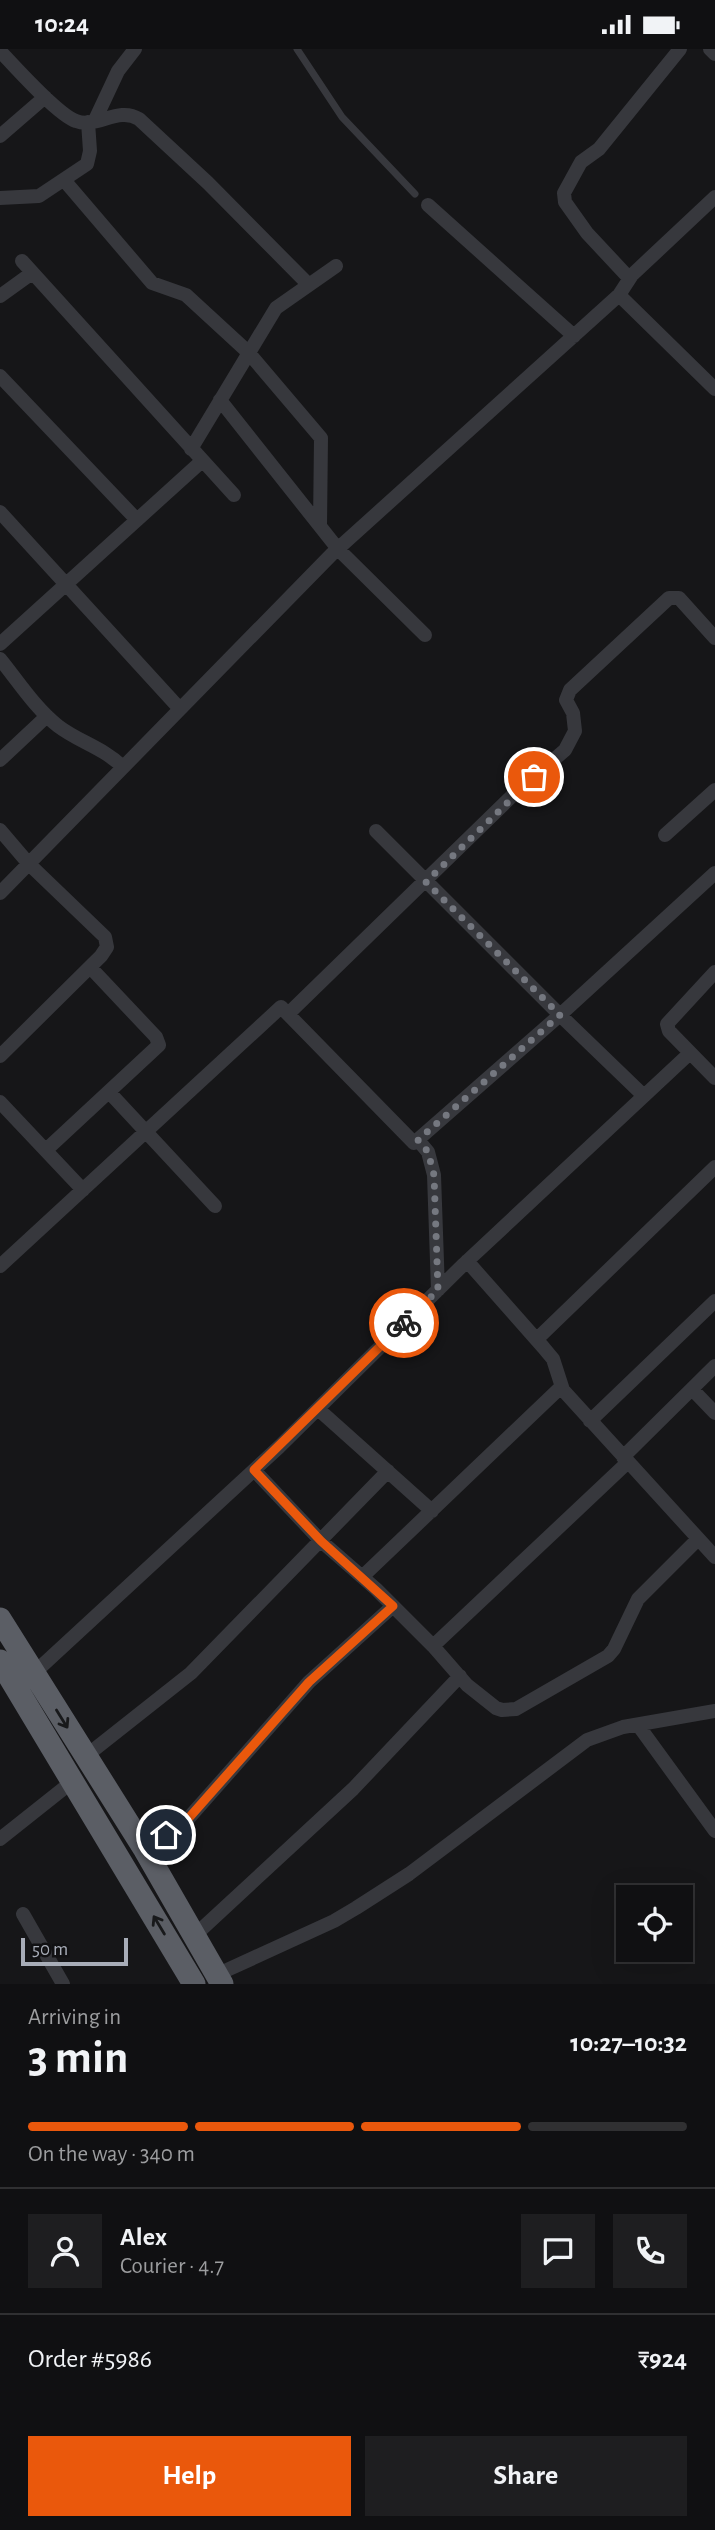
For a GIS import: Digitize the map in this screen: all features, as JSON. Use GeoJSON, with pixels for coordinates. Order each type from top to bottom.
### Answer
{"type":"FeatureCollection","features":[{"type":"Feature","properties":{"kind":"highway"},"geometry":{"type":"LineString","coordinates":[[0,1619],[145,1850],[219,1980]]}},
{"type":"Feature","properties":{"kind":"highway"},"geometry":{"type":"LineString","coordinates":[[0,1661],[194,1984]]}},
{"type":"Feature","properties":{"kind":"street"},"geometry":{"type":"LineString","coordinates":[[0,198],[34,198],[86,165],[89,159],[92,121],[118,71],[135,49]]}},
{"type":"Feature","properties":{"kind":"street"},"geometry":{"type":"LineString","coordinates":[[629,278],[587,233],[565,202],[564,193],[581,162],[599,149],[680,49]]}},
{"type":"Feature","properties":{"kind":"street"},"geometry":{"type":"LineString","coordinates":[[710,49],[715,54]]}},
{"type":"Feature","properties":{"kind":"street"},"geometry":{"type":"LineString","coordinates":[[0,51],[45,97],[75,121],[92,121],[126,114],[139,118],[308,284]]}},
{"type":"Feature","properties":{"kind":"street"},"geometry":{"type":"LineString","coordinates":[[0,136],[45,97]]}},
{"type":"Feature","properties":{"kind":"street"},"geometry":{"type":"LineString","coordinates":[[64,180],[152,283],[186,295],[248,352],[321,438],[320,526]]}},
{"type":"Feature","properties":{"kind":"street"},"geometry":{"type":"LineString","coordinates":[[0,893],[338,549],[619,295],[629,278],[715,197]]}},
{"type":"Feature","properties":{"kind":"street"},"geometry":{"type":"LineString","coordinates":[[428,205],[574,336]]}},
{"type":"Feature","properties":{"kind":"street"},"geometry":{"type":"LineString","coordinates":[[22,261],[234,495]]}},
{"type":"Feature","properties":{"kind":"street"},"geometry":{"type":"LineString","coordinates":[[191,449],[276,308],[336,266]]}},
{"type":"Feature","properties":{"kind":"street"},"geometry":{"type":"LineString","coordinates":[[0,296],[33,273]]}},
{"type":"Feature","properties":{"kind":"street"},"geometry":{"type":"LineString","coordinates":[[619,295],[715,389]]}},
{"type":"Feature","properties":{"kind":"street"},"geometry":{"type":"LineString","coordinates":[[0,376],[137,520]]}},
{"type":"Feature","properties":{"kind":"street"},"geometry":{"type":"LineString","coordinates":[[220,400],[338,549],[425,635]]}},
{"type":"Feature","properties":{"kind":"street"},"geometry":{"type":"LineString","coordinates":[[0,644],[202,461]]}},
{"type":"Feature","properties":{"kind":"street"},"geometry":{"type":"LineString","coordinates":[[0,512],[180,709]]}},
{"type":"Feature","properties":{"kind":"street"},"geometry":{"type":"LineString","coordinates":[[288,1014],[514,794],[565,750],[575,731],[573,713],[566,700],[570,690],[669,598],[679,598],[685,603],[715,638]]}},
{"type":"Feature","properties":{"kind":"street"},"geometry":{"type":"LineString","coordinates":[[0,659],[47,716],[60,727],[107,753],[123,767]]}},
{"type":"Feature","properties":{"kind":"street"},"geometry":{"type":"LineString","coordinates":[[0,760],[47,716]]}},
{"type":"Feature","properties":{"kind":"street"},"geometry":{"type":"LineString","coordinates":[[665,835],[715,790]]}},
{"type":"Feature","properties":{"kind":"street"},"geometry":{"type":"LineString","coordinates":[[0,830],[29,864],[105,937],[107,942],[105,951],[90,967],[0,1056]]}},
{"type":"Feature","properties":{"kind":"street"},"geometry":{"type":"LineString","coordinates":[[376,831],[644,1096]]}},
{"type":"Feature","properties":{"kind":"street"},"geometry":{"type":"LineString","coordinates":[[0,1266],[281,1007],[414,1143],[560,1015],[715,873]]}},
{"type":"Feature","properties":{"kind":"street"},"geometry":{"type":"LineString","coordinates":[[47,1150],[158,1048],[159,1041],[90,967]]}},
{"type":"Feature","properties":{"kind":"street"},"geometry":{"type":"LineString","coordinates":[[713,1073],[668,1031],[667,1024],[715,972]]}},
{"type":"Feature","properties":{"kind":"street"},"geometry":{"type":"LineString","coordinates":[[33,1674],[254,1470],[467,1261],[690,1053]]}},
{"type":"Feature","properties":{"kind":"street"},"geometry":{"type":"LineString","coordinates":[[109,1092],[215,1206]]}},
{"type":"Feature","properties":{"kind":"street"},"geometry":{"type":"LineString","coordinates":[[0,1102],[83,1190]]}},
{"type":"Feature","properties":{"kind":"street"},"geometry":{"type":"LineString","coordinates":[[418,1140],[428,1152],[434,1175],[438,1290]]}},
{"type":"Feature","properties":{"kind":"street"},"geometry":{"type":"LineString","coordinates":[[537,1339],[715,1167]]}},
{"type":"Feature","properties":{"kind":"street"},"geometry":{"type":"LineString","coordinates":[[467,1261],[552,1359],[561,1387],[715,1557]]}},
{"type":"Feature","properties":{"kind":"street"},"geometry":{"type":"LineString","coordinates":[[590,1421],[713,1305]]}},
{"type":"Feature","properties":{"kind":"street"},"geometry":{"type":"LineString","coordinates":[[433,1646],[625,1460],[715,1366]]}},
{"type":"Feature","properties":{"kind":"street"},"geometry":{"type":"LineString","coordinates":[[362,1577],[561,1387]]}},
{"type":"Feature","properties":{"kind":"street"},"geometry":{"type":"LineString","coordinates":[[692,1389],[715,1413]]}},
{"type":"Feature","properties":{"kind":"street"},"geometry":{"type":"LineString","coordinates":[[318,1409],[432,1511]]}},
{"type":"Feature","properties":{"kind":"street"},"geometry":{"type":"LineString","coordinates":[[254,1470],[321,1541],[393,1606],[460,1677],[496,1708],[516,1709],[611,1653],[638,1599],[698,1539]]}},
{"type":"Feature","properties":{"kind":"street"},"geometry":{"type":"LineString","coordinates":[[86,1756],[191,1673],[388,1471]]}},
{"type":"Feature","properties":{"kind":"street"},"geometry":{"type":"LineString","coordinates":[[145,1850],[187,1820],[309,1682],[393,1606]]}},
{"type":"Feature","properties":{"kind":"street"},"geometry":{"type":"LineString","coordinates":[[193,1937],[353,1789],[460,1677]]}},
{"type":"Feature","properties":{"kind":"street"},"geometry":{"type":"LineString","coordinates":[[219,1980],[334,1921],[419,1867],[587,1740],[622,1727],[715,1711]]}},
{"type":"Feature","properties":{"kind":"street"},"geometry":{"type":"LineString","coordinates":[[638,1725],[715,1831]]}},
{"type":"Feature","properties":{"kind":"street"},"geometry":{"type":"LineString","coordinates":[[0,1839],[72,1781]]}},
{"type":"Feature","properties":{"kind":"street"},"geometry":{"type":"LineString","coordinates":[[23,1914],[62,1984]]}},
{"type":"Feature","properties":{"kind":"lane"},"geometry":{"type":"LineString","coordinates":[[297,49],[342,117],[415,194]]}},
{"type":"Feature","properties":{"kind":"way so far"},"geometry":{"type":"LineString","coordinates":[[404,1323],[438,1290],[434,1175],[428,1152],[418,1140],[560,1015],[426,882],[534,777]]}},
{"type":"Feature","properties":{"kind":"route"},"geometry":{"type":"LineString","coordinates":[[166,1835],[187,1820],[309,1682],[393,1606],[321,1541],[254,1470],[404,1323]]}}]}
